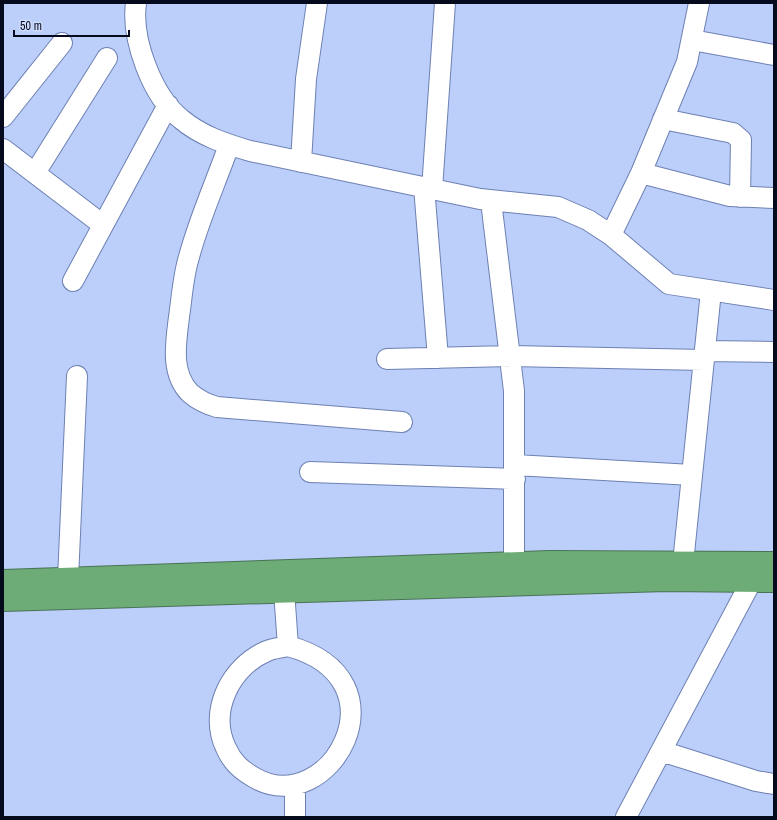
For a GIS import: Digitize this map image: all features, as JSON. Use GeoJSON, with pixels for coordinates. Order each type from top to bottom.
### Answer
{"type":"FeatureCollection","features":[{"type":"Feature","properties":{"kind":"highway"},"geometry":{"type":"LineString","coordinates":[[3,581],[562,562],[774,563]]}},
{"type":"Feature","properties":{"kind":"highway"},"geometry":{"type":"LineString","coordinates":[[3,600],[666,580],[774,581]]}},
{"type":"Feature","properties":{"kind":"street"},"geometry":{"type":"LineString","coordinates":[[136,3],[134,13],[138,41],[145,66],[168,105],[180,119],[200,132],[229,145],[301,162],[491,201],[558,207],[588,220],[611,235],[669,284],[774,300]]}},
{"type":"Feature","properties":{"kind":"street"},"geometry":{"type":"LineString","coordinates":[[301,162],[306,80],[317,3]]}},
{"type":"Feature","properties":{"kind":"street"},"geometry":{"type":"LineString","coordinates":[[438,358],[428,188],[445,3]]}},
{"type":"Feature","properties":{"kind":"street"},"geometry":{"type":"LineString","coordinates":[[611,235],[641,173],[686,62],[699,3]]}},
{"type":"Feature","properties":{"kind":"street"},"geometry":{"type":"LineString","coordinates":[[692,40],[774,55]]}},
{"type":"Feature","properties":{"kind":"street"},"geometry":{"type":"LineString","coordinates":[[3,117],[62,43]]}},
{"type":"Feature","properties":{"kind":"street"},"geometry":{"type":"LineString","coordinates":[[35,173],[107,58]]}},
{"type":"Feature","properties":{"kind":"street"},"geometry":{"type":"LineString","coordinates":[[72,281],[168,105]]}},
{"type":"Feature","properties":{"kind":"street"},"geometry":{"type":"LineString","coordinates":[[663,119],[733,134],[741,140],[743,146],[740,197]]}},
{"type":"Feature","properties":{"kind":"street"},"geometry":{"type":"LineString","coordinates":[[229,145],[195,238],[184,275],[175,346],[176,362],[182,380],[189,392],[202,402],[217,407],[402,422]]}},
{"type":"Feature","properties":{"kind":"street"},"geometry":{"type":"LineString","coordinates":[[3,149],[103,225]]}},
{"type":"Feature","properties":{"kind":"street"},"geometry":{"type":"LineString","coordinates":[[641,173],[711,193],[740,197],[774,198]]}},
{"type":"Feature","properties":{"kind":"street"},"geometry":{"type":"LineString","coordinates":[[491,201],[511,356],[515,410],[514,564]]}},
{"type":"Feature","properties":{"kind":"street"},"geometry":{"type":"LineString","coordinates":[[683,562],[711,291]]}},
{"type":"Feature","properties":{"kind":"street"},"geometry":{"type":"LineString","coordinates":[[387,359],[511,356],[704,355],[774,352]]}},
{"type":"Feature","properties":{"kind":"street"},"geometry":{"type":"LineString","coordinates":[[68,579],[77,376]]}},
{"type":"Feature","properties":{"kind":"street"},"geometry":{"type":"LineString","coordinates":[[310,472],[692,474]]}},
{"type":"Feature","properties":{"kind":"street"},"geometry":{"type":"LineString","coordinates":[[626,817],[752,580]]}},
{"type":"Feature","properties":{"kind":"street"},"geometry":{"type":"LineString","coordinates":[[284,591],[288,646]]}},
{"type":"Feature","properties":{"kind":"street"},"geometry":{"type":"LineString","coordinates":[[288,646],[304,650],[324,662],[338,674],[348,694],[351,716],[346,739],[338,755],[326,768],[308,780],[295,785],[280,786],[262,782],[245,772],[231,760],[220,730],[220,710],[224,696],[232,679],[256,658],[268,651],[288,646]]}},
{"type":"Feature","properties":{"kind":"street"},"geometry":{"type":"LineString","coordinates":[[661,751],[756,781],[774,784]]}},
{"type":"Feature","properties":{"kind":"street"},"geometry":{"type":"LineString","coordinates":[[295,785],[296,817]]}}]}
